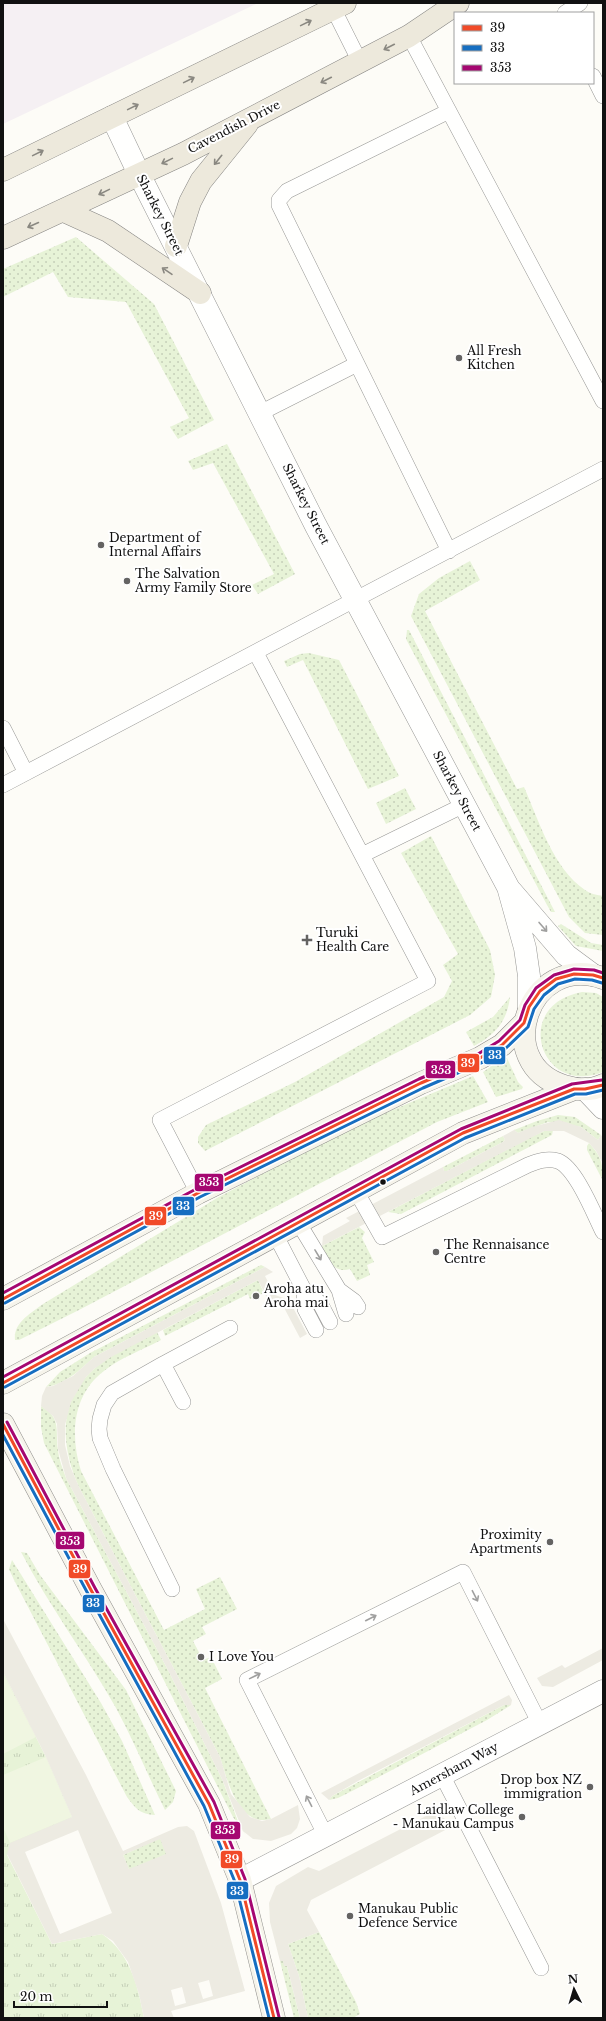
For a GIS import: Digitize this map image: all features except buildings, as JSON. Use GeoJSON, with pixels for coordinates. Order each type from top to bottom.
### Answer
{"type":"FeatureCollection","features":[{"type":"Feature","properties":{"kind":"main road","name":"Cavendish Drive"},"geometry":{"type":"LineString","coordinates":[[3,238],[64,211],[360,62],[409,36],[458,3]]}},
{"type":"Feature","properties":{"kind":"main road"},"geometry":{"type":"LineString","coordinates":[[3,170],[339,6]]}},
{"type":"Feature","properties":{"kind":"main road"},"geometry":{"type":"LineString","coordinates":[[176,246],[190,202],[201,181],[251,118]]}},
{"type":"Feature","properties":{"kind":"main road"},"geometry":{"type":"LineString","coordinates":[[64,211],[108,231],[200,293]]}},
{"type":"Feature","properties":{"kind":"main road"},"geometry":{"type":"LineString","coordinates":[[3,1299],[198,1193],[420,1082],[480,1058],[502,1045],[527,1015],[540,991],[556,979],[574,974],[598,976]]}},
{"type":"Feature","properties":{"kind":"main road"},"geometry":{"type":"LineString","coordinates":[[527,1015],[524,1041],[530,1058],[541,1073],[556,1084],[587,1088]]}},
{"type":"Feature","properties":{"kind":"main road"},"geometry":{"type":"LineString","coordinates":[[3,1383],[274,1234],[463,1133],[501,1116],[587,1088]]}},
{"type":"Feature","properties":{"kind":"main road"},"geometry":{"type":"LineString","coordinates":[[3,1424],[91,1590],[209,1804],[240,1880],[274,2018]]}},
{"type":"Feature","properties":{"kind":"street","name":"Sharkey Street"},"geometry":{"type":"LineString","coordinates":[[112,117],[139,174],[316,526],[508,887],[566,955],[598,976]]}},
{"type":"Feature","properties":{"kind":"street","name":"Sharkey Street"},"geometry":{"type":"LineString","coordinates":[[508,887],[524,948],[529,976],[527,1015]]}},
{"type":"Feature","properties":{"kind":"street"},"geometry":{"type":"LineString","coordinates":[[587,1088],[603,1108]]}},
{"type":"Feature","properties":{"kind":"street","name":"Amersham Way"},"geometry":{"type":"LineString","coordinates":[[240,1880],[603,1691]]}},
{"type":"Feature","properties":{"kind":"lane"},"geometry":{"type":"LineString","coordinates":[[556,3],[560,12]]}},
{"type":"Feature","properties":{"kind":"lane"},"geometry":{"type":"LineString","coordinates":[[566,12],[580,3]]}},
{"type":"Feature","properties":{"kind":"lane"},"geometry":{"type":"LineString","coordinates":[[339,6],[360,62]]}},
{"type":"Feature","properties":{"kind":"lane"},"geometry":{"type":"LineString","coordinates":[[409,36],[603,401]]}},
{"type":"Feature","properties":{"kind":"lane"},"geometry":{"type":"LineString","coordinates":[[594,78],[603,96]]}},
{"type":"Feature","properties":{"kind":"lane"},"geometry":{"type":"LineString","coordinates":[[449,111],[287,191],[279,200],[279,205],[449,551]]}},
{"type":"Feature","properties":{"kind":"lane"},"geometry":{"type":"LineString","coordinates":[[260,413],[357,364]]}},
{"type":"Feature","properties":{"kind":"lane"},"geometry":{"type":"LineString","coordinates":[[3,785],[603,469]]}},
{"type":"Feature","properties":{"kind":"lane"},"geometry":{"type":"LineString","coordinates":[[198,1193],[160,1120],[428,981],[256,652]]}},
{"type":"Feature","properties":{"kind":"lane"},"geometry":{"type":"LineString","coordinates":[[3,728],[26,773]]}},
{"type":"Feature","properties":{"kind":"lane"},"geometry":{"type":"LineString","coordinates":[[362,855],[464,805]]}},
{"type":"Feature","properties":{"kind":"lane"},"geometry":{"type":"LineString","coordinates":[[356,1191],[382,1237],[528,1165],[540,1160],[552,1160],[559,1162],[569,1169],[603,1232]]}},
{"type":"Feature","properties":{"kind":"lane"},"geometry":{"type":"LineString","coordinates":[[298,1222],[339,1290],[354,1301],[352,1310]]}},
{"type":"Feature","properties":{"kind":"lane"},"geometry":{"type":"LineString","coordinates":[[274,1234],[304,1290],[320,1303],[330,1322]]}},
{"type":"Feature","properties":{"kind":"lane"},"geometry":{"type":"LineString","coordinates":[[304,1290],[305,1309],[316,1330]]}},
{"type":"Feature","properties":{"kind":"lane"},"geometry":{"type":"LineString","coordinates":[[172,1589],[106,1453],[99,1429],[104,1405],[112,1393],[230,1328]]}},
{"type":"Feature","properties":{"kind":"lane"},"geometry":{"type":"LineString","coordinates":[[163,1364],[183,1402]]}},
{"type":"Feature","properties":{"kind":"lane"},"geometry":{"type":"LineString","coordinates":[[326,1836],[247,1680],[463,1572],[540,1724]]}},
{"type":"Feature","properties":{"kind":"lane"},"geometry":{"type":"LineString","coordinates":[[442,1775],[540,1968]]}},
{"type":"Feature","properties":{"kind":"shaded area"},"geometry":{"type":"Polygon","coordinates":[[[3,3],[258,3],[3,124],[3,3]]]}},
{"type":"Feature","properties":{"kind":"shaded area"},"geometry":{"type":"Polygon","coordinates":[[[559,1120],[581,1127],[598,1140],[601,1135],[603,1138],[603,1164],[596,1151],[589,1143],[564,1131],[544,1131],[322,1246],[323,1236],[350,1221],[346,1218],[443,1167],[444,1171],[447,1171],[503,1142],[505,1140],[503,1136],[514,1130],[518,1133],[532,1127],[559,1120]]]}},
{"type":"Feature","properties":{"kind":"shaded area"},"geometry":{"type":"Polygon","coordinates":[[[265,1267],[273,1272],[265,1276],[275,1295],[289,1300],[307,1334],[300,1338],[281,1302],[271,1306],[258,1280],[111,1357],[94,1369],[86,1377],[71,1402],[65,1425],[65,1445],[70,1466],[79,1487],[220,1757],[231,1794],[250,1817],[262,1821],[271,1819],[298,1805],[300,1819],[297,1828],[291,1834],[271,1841],[253,1839],[243,1831],[222,1779],[169,1672],[66,1478],[58,1449],[57,1424],[53,1416],[41,1406],[42,1396],[46,1387],[53,1386],[73,1376],[94,1357],[265,1267]]]}},
{"type":"Feature","properties":{"kind":"shaded area"},"geometry":{"type":"Polygon","coordinates":[[[3,1619],[86,1775],[123,1851],[178,1827],[187,1826],[194,1831],[221,1903],[245,1991],[171,2011],[174,2018],[144,2018],[139,1994],[128,1962],[113,1941],[102,1934],[52,1944],[7,1854],[10,1843],[72,1817],[46,1757],[3,1672],[3,1619]],[[78,1830],[25,1852],[60,1934],[112,1913],[78,1830]],[[160,1839],[123,1855],[129,1869],[166,1854],[160,1839]],[[209,1980],[198,1983],[203,1999],[213,1996],[209,1980]],[[182,1987],[171,1990],[175,2006],[186,2003],[182,1987]]]}},
{"type":"Feature","properties":{"kind":"shaded area"},"geometry":{"type":"Polygon","coordinates":[[[603,1648],[603,1660],[553,1687],[542,1686],[537,1678],[562,1665],[565,1668],[603,1648]]]}},
{"type":"Feature","properties":{"kind":"shaded area"},"geometry":{"type":"Polygon","coordinates":[[[509,1695],[512,1700],[511,1705],[504,1705],[358,1781],[332,1796],[329,1800],[321,1793],[509,1695]]]}},
{"type":"Feature","properties":{"kind":"shaded area"},"geometry":{"type":"Polygon","coordinates":[[[433,1815],[444,1818],[451,1827],[311,1900],[307,1910],[319,1932],[288,1944],[299,1976],[308,2018],[300,2018],[287,1966],[284,1966],[283,1961],[280,1961],[270,1922],[269,1903],[276,1886],[308,1867],[319,1871],[426,1816],[433,1815]]]}},
{"type":"Feature","properties":{"kind":"green space"},"geometry":{"type":"Polygon","coordinates":[[[76,237],[154,304],[214,420],[178,439],[170,427],[189,418],[126,302],[68,297],[53,272],[3,297],[3,269],[76,237]]]}},
{"type":"Feature","properties":{"kind":"green space"},"geometry":{"type":"Polygon","coordinates":[[[227,444],[295,574],[258,594],[252,585],[274,574],[213,463],[193,470],[188,461],[227,444]]]}},
{"type":"Feature","properties":{"kind":"green space"},"geometry":{"type":"Polygon","coordinates":[[[470,561],[480,580],[425,611],[517,789],[524,787],[541,829],[556,857],[574,881],[585,890],[603,896],[603,935],[585,933],[569,917],[411,616],[419,594],[439,578],[470,561]]]}},
{"type":"Feature","properties":{"kind":"green space"},"geometry":{"type":"Polygon","coordinates":[[[407,630],[409,630],[555,912],[551,912],[547,905],[406,639],[407,630]]]}},
{"type":"Feature","properties":{"kind":"green space"},"geometry":{"type":"Polygon","coordinates":[[[309,653],[339,660],[399,776],[368,789],[303,660],[287,667],[284,661],[300,654],[309,653]]]}},
{"type":"Feature","properties":{"kind":"green space"},"geometry":{"type":"Polygon","coordinates":[[[405,788],[416,809],[386,824],[376,803],[405,788]]]}},
{"type":"Feature","properties":{"kind":"green space"},"geometry":{"type":"Polygon","coordinates":[[[431,836],[490,950],[495,975],[491,997],[470,1015],[205,1151],[198,1143],[198,1137],[206,1125],[295,1082],[444,997],[452,981],[443,965],[458,954],[401,853],[431,836]]]}},
{"type":"Feature","properties":{"kind":"green space"},"geometry":{"type":"Polygon","coordinates":[[[561,924],[591,943],[603,945],[603,951],[576,946],[558,926],[561,924]]]}},
{"type":"Feature","properties":{"kind":"green space"},"geometry":{"type":"Polygon","coordinates":[[[582,992],[596,993],[603,997],[603,1072],[581,1076],[563,1072],[550,1061],[542,1046],[541,1030],[546,1014],[560,1000],[582,992]]]}},
{"type":"Feature","properties":{"kind":"green space"},"geometry":{"type":"Polygon","coordinates":[[[510,997],[506,1014],[499,1027],[488,1037],[474,1046],[466,1032],[493,1017],[510,997]]]}},
{"type":"Feature","properties":{"kind":"green space"},"geometry":{"type":"Polygon","coordinates":[[[503,1058],[507,1058],[518,1082],[523,1087],[522,1089],[496,1097],[483,1072],[503,1058]]]}},
{"type":"Feature","properties":{"kind":"green space"},"geometry":{"type":"Polygon","coordinates":[[[473,1076],[488,1102],[437,1122],[79,1310],[19,1340],[15,1340],[15,1334],[20,1324],[28,1315],[43,1304],[217,1198],[311,1148],[376,1117],[473,1076]]]}},
{"type":"Feature","properties":{"kind":"green space"},"geometry":{"type":"Polygon","coordinates":[[[558,1115],[575,1117],[601,1135],[598,1140],[581,1127],[548,1122],[518,1133],[514,1130],[558,1115]]]}},
{"type":"Feature","properties":{"kind":"green space"},"geometry":{"type":"Polygon","coordinates":[[[551,1129],[553,1130],[552,1135],[401,1214],[388,1212],[527,1139],[551,1129]]]}},
{"type":"Feature","properties":{"kind":"green space"},"geometry":{"type":"Polygon","coordinates":[[[503,1136],[505,1140],[503,1142],[447,1171],[444,1171],[443,1167],[503,1136]]]}},
{"type":"Feature","properties":{"kind":"green space"},"geometry":{"type":"Polygon","coordinates":[[[589,1143],[600,1160],[603,1181],[587,1150],[589,1143]]]}},
{"type":"Feature","properties":{"kind":"green space"},"geometry":{"type":"Polygon","coordinates":[[[359,1227],[365,1232],[362,1238],[374,1262],[367,1265],[370,1275],[357,1281],[350,1269],[340,1269],[332,1265],[322,1246],[359,1227]]]}},
{"type":"Feature","properties":{"kind":"green space"},"geometry":{"type":"Polygon","coordinates":[[[261,1265],[265,1267],[94,1357],[66,1380],[46,1387],[60,1372],[90,1353],[261,1265]]]}},
{"type":"Feature","properties":{"kind":"green space"},"geometry":{"type":"Polygon","coordinates":[[[258,1280],[264,1293],[250,1299],[248,1294],[165,1336],[163,1330],[258,1280]]]}},
{"type":"Feature","properties":{"kind":"green space"},"geometry":{"type":"Polygon","coordinates":[[[157,1332],[161,1340],[110,1366],[93,1381],[85,1392],[76,1417],[75,1430],[75,1444],[81,1471],[164,1630],[205,1609],[196,1589],[220,1577],[237,1609],[202,1627],[206,1634],[193,1641],[203,1660],[211,1657],[222,1679],[205,1688],[271,1819],[260,1820],[251,1816],[236,1800],[226,1778],[220,1757],[79,1487],[72,1470],[68,1453],[66,1420],[70,1405],[77,1390],[87,1376],[101,1363],[157,1332]]]}},
{"type":"Feature","properties":{"kind":"green space"},"geometry":{"type":"Polygon","coordinates":[[[41,1406],[52,1415],[55,1420],[59,1454],[66,1478],[169,1672],[222,1779],[239,1824],[246,1835],[233,1817],[44,1443],[41,1427],[41,1406]]]}},
{"type":"Feature","properties":{"kind":"green space"},"geometry":{"type":"Polygon","coordinates":[[[21,1552],[27,1553],[40,1575],[126,1690],[176,1791],[173,1802],[165,1810],[116,1708],[43,1592],[21,1552]]]}},
{"type":"Feature","properties":{"kind":"green space"},"geometry":{"type":"Polygon","coordinates":[[[12,1560],[101,1703],[122,1741],[155,1815],[142,1812],[133,1805],[127,1797],[14,1580],[9,1569],[12,1560]]]}},
{"type":"Feature","properties":{"kind":"green space"},"geometry":{"type":"Polygon","coordinates":[[[3,1672],[46,1757],[72,1817],[7,1855],[52,1944],[102,1934],[120,1951],[126,1960],[135,1982],[144,2018],[3,2018],[3,1672]]]}},
{"type":"Feature","properties":{"kind":"green space"},"geometry":{"type":"Polygon","coordinates":[[[3,1673],[36,1737],[3,1754],[3,1673]]]}},
{"type":"Feature","properties":{"kind":"green space"},"geometry":{"type":"Polygon","coordinates":[[[504,1705],[511,1705],[487,1720],[354,1790],[338,1798],[329,1800],[332,1796],[504,1705]]]}},
{"type":"Feature","properties":{"kind":"green space"},"geometry":{"type":"Polygon","coordinates":[[[46,1757],[72,1817],[10,1843],[3,1827],[3,1775],[46,1757]]]}},
{"type":"Feature","properties":{"kind":"green space"},"geometry":{"type":"Polygon","coordinates":[[[160,1838],[167,1854],[129,1870],[123,1855],[160,1838]]]}},
{"type":"Feature","properties":{"kind":"green space"},"geometry":{"type":"Polygon","coordinates":[[[319,1932],[356,2002],[360,2014],[353,2018],[308,2018],[299,1976],[288,1944],[319,1932]]]}},
{"type":"Feature","properties":{"kind":"green space"},"geometry":{"type":"Polygon","coordinates":[[[280,1961],[283,1961],[287,1966],[300,2018],[294,2018],[280,1961]]]}},
{"type":"Feature","properties":{"kind":"transit line","name":"353"},"geometry":{"type":"LineString","coordinates":[[3,1293],[196,1189],[419,1079],[478,1054],[499,1041],[520,1020],[525,1005],[536,988],[554,975],[574,969],[594,970],[603,973]]}},
{"type":"Feature","properties":{"kind":"transit line","name":"39"},"geometry":{"type":"LineString","coordinates":[[3,1299],[198,1193],[421,1083],[480,1058],[502,1045],[524,1023],[529,1007],[540,991],[556,979],[574,974],[593,975],[603,978]]}},
{"type":"Feature","properties":{"kind":"transit line","name":"33"},"geometry":{"type":"LineString","coordinates":[[5,1303],[200,1197],[423,1088],[483,1062],[505,1049],[528,1027],[534,1009],[544,995],[558,984],[575,979],[592,980],[602,983]]}},
{"type":"Feature","properties":{"kind":"transit line","name":"353"},"geometry":{"type":"LineString","coordinates":[[3,1377],[461,1129],[572,1084],[602,1080]]}},
{"type":"Feature","properties":{"kind":"transit line","name":"39"},"geometry":{"type":"LineString","coordinates":[[3,1383],[463,1133],[574,1089],[585,1089],[603,1085]]}},
{"type":"Feature","properties":{"kind":"transit line","name":"33"},"geometry":{"type":"LineString","coordinates":[[5,1387],[465,1138],[575,1094],[586,1094],[603,1090]]}},
{"type":"Feature","properties":{"kind":"transit line","name":"353"},"geometry":{"type":"LineString","coordinates":[[7,1422],[95,1588],[214,1802],[245,1879],[279,2017]]}},
{"type":"Feature","properties":{"kind":"transit line","name":"39"},"geometry":{"type":"LineString","coordinates":[[3,1424],[91,1590],[209,1804],[240,1880],[274,2018]]}},
{"type":"Feature","properties":{"kind":"transit line","name":"33"},"geometry":{"type":"LineString","coordinates":[[3,1435],[204,1806],[235,1882],[269,2018]]}},
{"type":"Feature","properties":{"kind":"place","name":"All Fresh Kitchen"},"geometry":{"type":"Point","coordinates":[459,358]}},
{"type":"Feature","properties":{"kind":"place","name":"Department of Internal Affairs"},"geometry":{"type":"Point","coordinates":[101,545]}},
{"type":"Feature","properties":{"kind":"place","name":"The Salvation Army Family Store"},"geometry":{"type":"Point","coordinates":[127,581]}},
{"type":"Feature","properties":{"kind":"place","name":"Turuki Health Care"},"geometry":{"type":"Point","coordinates":[307,940]}},
{"type":"Feature","properties":{"kind":"place","name":"The Rennaisance Centre"},"geometry":{"type":"Point","coordinates":[436,1252]}},
{"type":"Feature","properties":{"kind":"place","name":"Aroha atu Aroha mai"},"geometry":{"type":"Point","coordinates":[256,1296]}},
{"type":"Feature","properties":{"kind":"place","name":"Proximity Apartments"},"geometry":{"type":"Point","coordinates":[550,1542]}},
{"type":"Feature","properties":{"kind":"place","name":"I Love You"},"geometry":{"type":"Point","coordinates":[201,1657]}},
{"type":"Feature","properties":{"kind":"place","name":"Drop box NZ immigration"},"geometry":{"type":"Point","coordinates":[590,1787]}},
{"type":"Feature","properties":{"kind":"place","name":"Laidlaw College - Manukau Campus"},"geometry":{"type":"Point","coordinates":[522,1817]}},
{"type":"Feature","properties":{"kind":"place","name":"Manukau Public Defence Service"},"geometry":{"type":"Point","coordinates":[350,1916]}}]}
